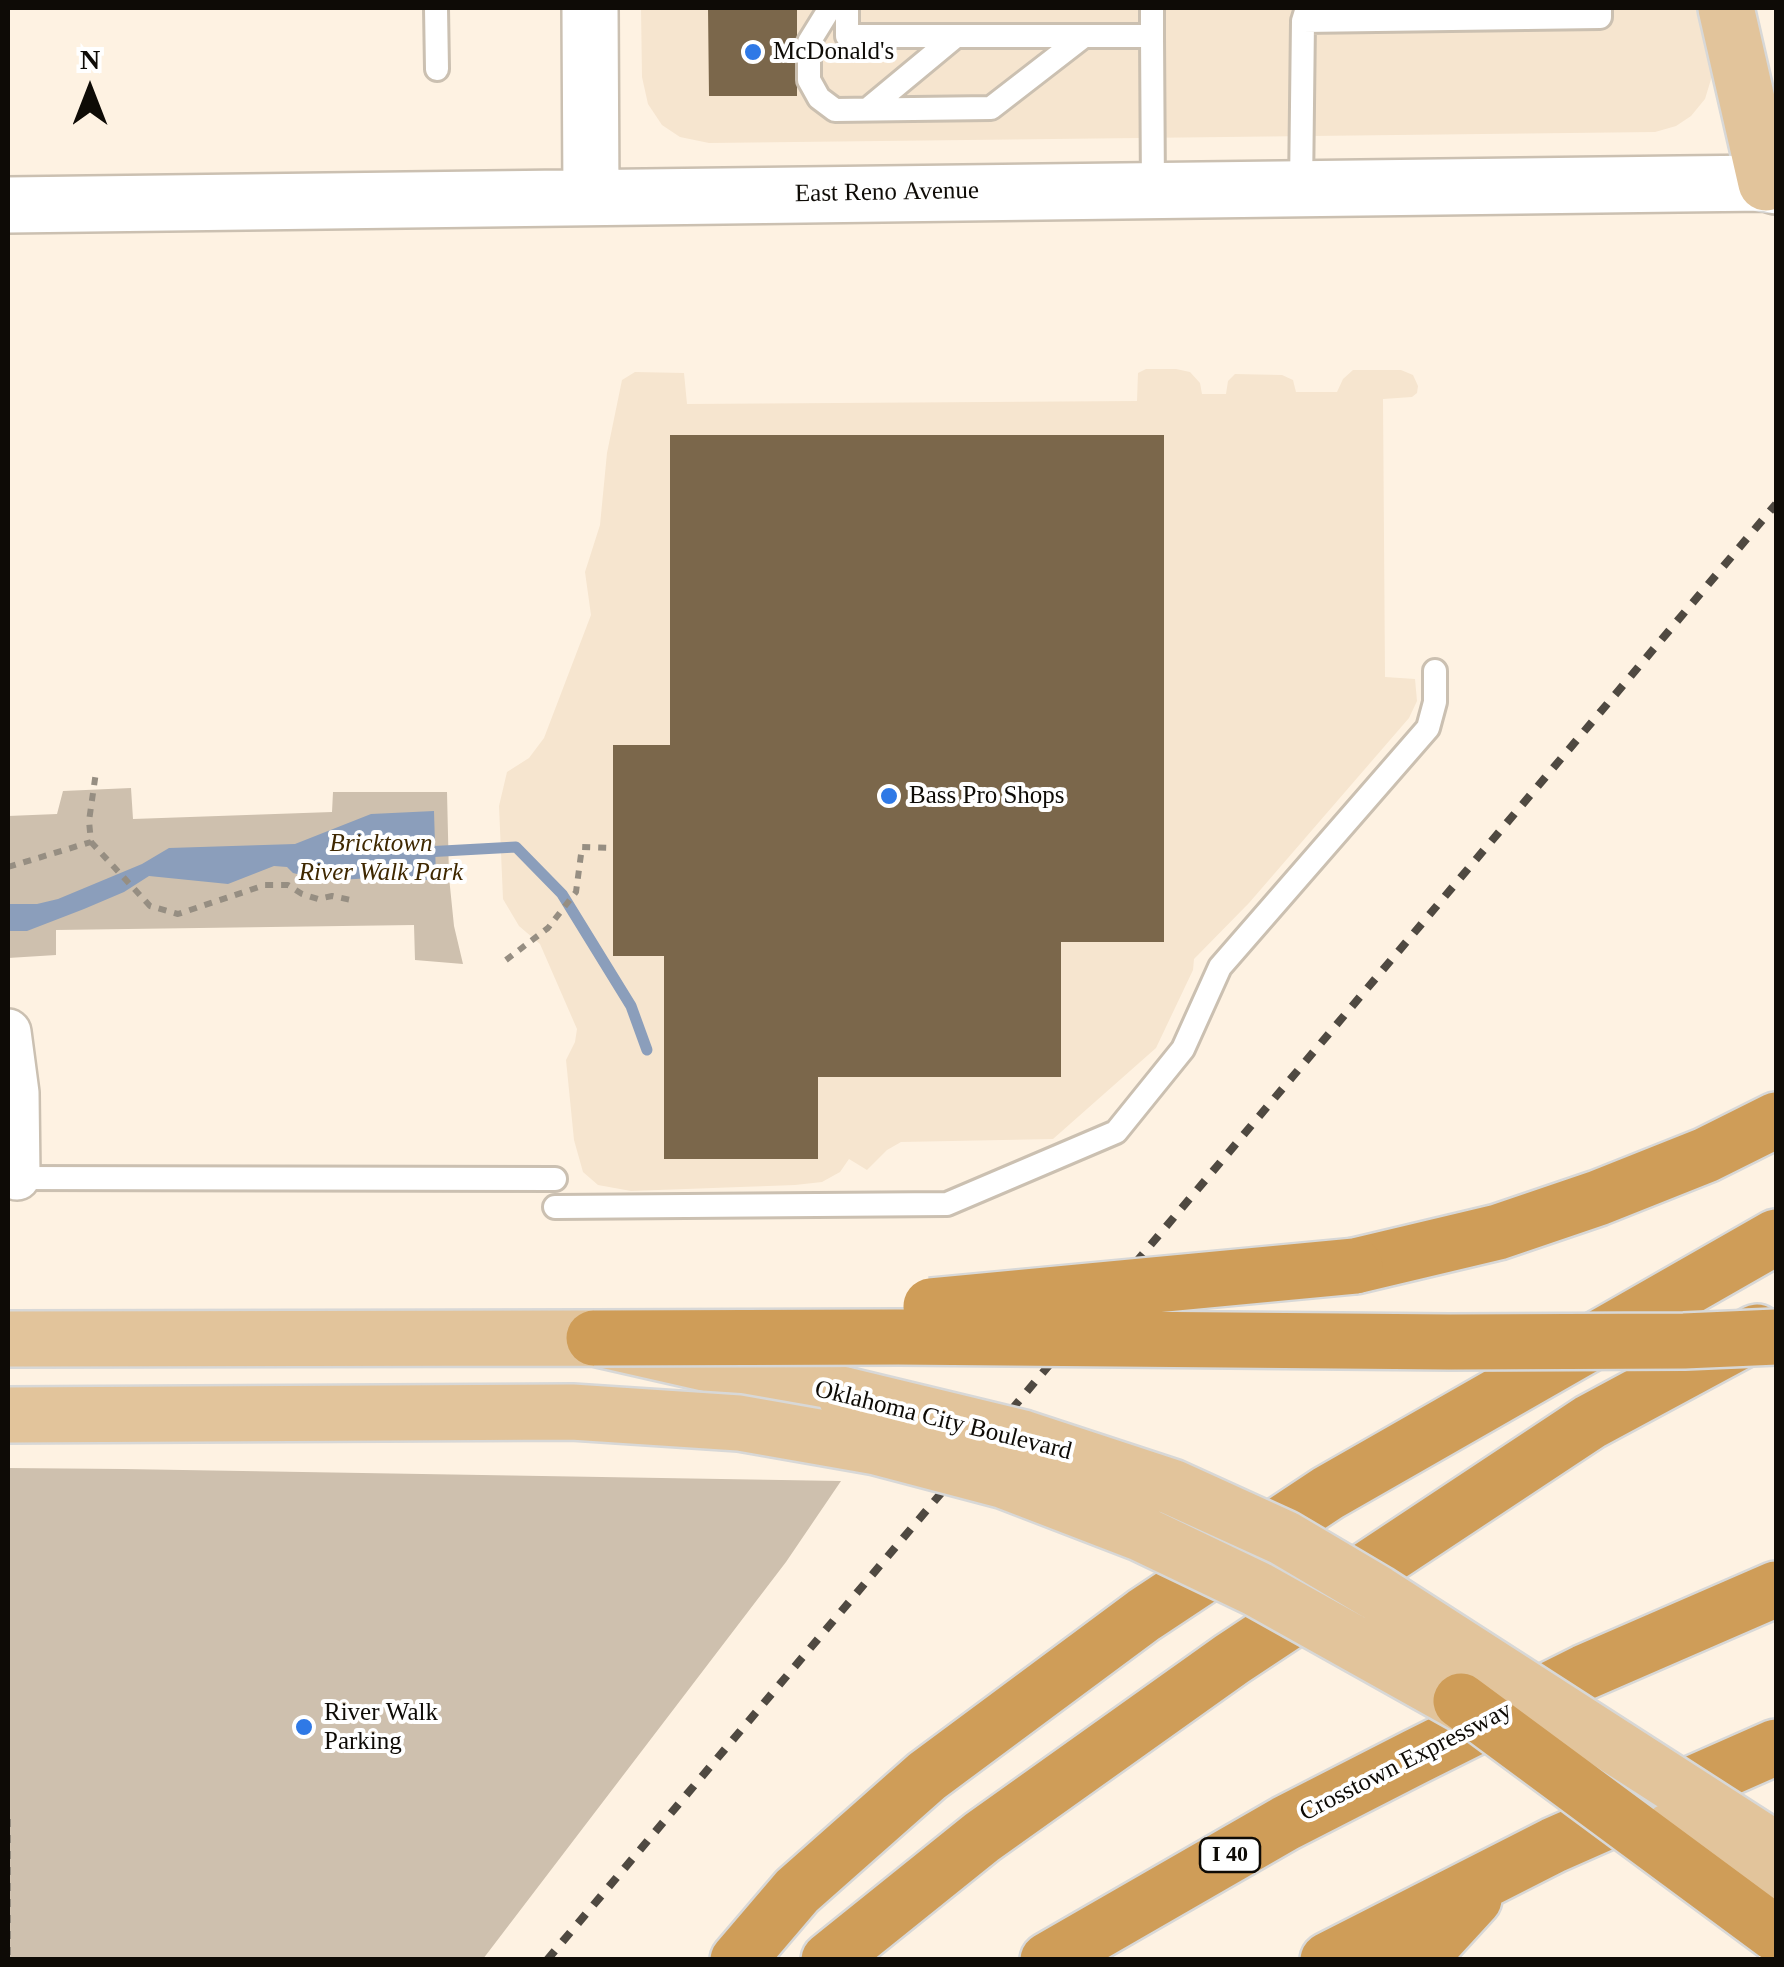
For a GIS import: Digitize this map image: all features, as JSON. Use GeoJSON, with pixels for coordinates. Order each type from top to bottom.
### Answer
{"type":"FeatureCollection","features":[{"type":"Feature","properties":{"kind":"highway"},"geometry":{"type":"LineString","coordinates":[[594,1338],[1356,1266],[1498,1232],[1598,1198],[1706,1155],[1776,1120]]}},
{"type":"Feature","properties":{"kind":"highway"},"geometry":{"type":"LineString","coordinates":[[738,1960],[796,1891],[927,1776],[1144,1615],[1328,1492],[1776,1237]]}},
{"type":"Feature","properties":{"kind":"highway"},"geometry":{"type":"LineString","coordinates":[[829,1960],[982,1836],[1232,1658],[1590,1422],[1776,1322]]}},
{"type":"Feature","properties":{"kind":"highway"},"geometry":{"type":"LineString","coordinates":[[594,1338],[1508,1342],[1776,1337]]}},
{"type":"Feature","properties":{"kind":"highway","name":"Crosstown Expressway"},"geometry":{"type":"LineString","coordinates":[[1048,1960],[1302,1814],[1586,1672],[1776,1589]]}},
{"type":"Feature","properties":{"kind":"highway"},"geometry":{"type":"LineString","coordinates":[[1462,1701],[1776,1934]]}},
{"type":"Feature","properties":{"kind":"highway"},"geometry":{"type":"LineString","coordinates":[[1328,1960],[1554,1845],[1776,1747]]}},
{"type":"Feature","properties":{"kind":"highway"},"geometry":{"type":"LineString","coordinates":[[1418,1960],[1496,1874]]}},
{"type":"Feature","properties":{"kind":"main road"},"geometry":{"type":"LineString","coordinates":[[590,8],[591,198]]}},
{"type":"Feature","properties":{"kind":"main road"},"geometry":{"type":"LineString","coordinates":[[1726,8],[1773,183]]}},
{"type":"Feature","properties":{"kind":"main road","name":"East Reno Avenue"},"geometry":{"type":"LineString","coordinates":[[8,205],[1773,183]]}},
{"type":"Feature","properties":{"kind":"main road","name":"Oklahoma City Boulevard"},"geometry":{"type":"LineString","coordinates":[[8,1339],[594,1338],[1023,1438],[1172,1488],[1284,1538],[1376,1592],[1776,1850]]}},
{"type":"Feature","properties":{"kind":"main road","name":"Oklahoma City Boulevard"},"geometry":{"type":"LineString","coordinates":[[8,1415],[572,1412],[740,1423],[876,1447],[1004,1480],[1140,1533],[1257,1589],[1462,1701],[1776,1895]]}},
{"type":"Feature","properties":{"kind":"street"},"geometry":{"type":"LineString","coordinates":[[8,1032],[16,1093],[12,1178]]}},
{"type":"Feature","properties":{"kind":"lane"},"geometry":{"type":"LineString","coordinates":[[436,8],[437,69]]}},
{"type":"Feature","properties":{"kind":"lane"},"geometry":{"type":"LineString","coordinates":[[830,8],[810,42],[810,80],[819,98],[835,110],[990,108],[1084,36]]}},
{"type":"Feature","properties":{"kind":"lane"},"geometry":{"type":"LineString","coordinates":[[847,8],[847,36],[1152,36]]}},
{"type":"Feature","properties":{"kind":"lane"},"geometry":{"type":"LineString","coordinates":[[1152,8],[1153,190]]}},
{"type":"Feature","properties":{"kind":"lane"},"geometry":{"type":"LineString","coordinates":[[1302,189],[1305,14],[1600,17],[1600,8]]}},
{"type":"Feature","properties":{"kind":"lane"},"geometry":{"type":"LineString","coordinates":[[868,110],[956,36]]}},
{"type":"Feature","properties":{"kind":"lane"},"geometry":{"type":"LineString","coordinates":[[555,1207],[947,1204],[1116,1132],[1182,1049],[1220,967],[1428,728],[1435,702],[1435,671]]}},
{"type":"Feature","properties":{"kind":"lane"},"geometry":{"type":"LineString","coordinates":[[12,1178],[555,1179]]}},
{"type":"Feature","properties":{"kind":"path"},"geometry":{"type":"LineString","coordinates":[[96,772],[88,821],[90,842],[150,906],[178,914],[265,885],[288,885],[318,899],[332,896],[351,900]]}},
{"type":"Feature","properties":{"kind":"path"},"geometry":{"type":"LineString","coordinates":[[8,866],[90,842]]}},
{"type":"Feature","properties":{"kind":"path"},"geometry":{"type":"LineString","coordinates":[[506,960],[548,928],[576,892],[582,846],[614,848]]}},
{"type":"Feature","properties":{"kind":"path"},"geometry":{"type":"LineString","coordinates":[[8,1819],[8,1960]]}},
{"type":"Feature","properties":{"kind":"shaded area"},"geometry":{"type":"Polygon","coordinates":[[[641,8],[1703,8],[1715,66],[1705,99],[1691,116],[1676,126],[1655,132],[709,143],[680,137],[662,125],[648,104],[642,77],[641,8]]]}},
{"type":"Feature","properties":{"kind":"shaded area"},"geometry":{"type":"Polygon","coordinates":[[[1146,369],[1190,372],[1200,383],[1202,394],[1226,394],[1228,381],[1235,374],[1282,375],[1293,380],[1296,392],[1337,392],[1353,370],[1401,370],[1413,375],[1418,386],[1412,397],[1383,399],[1385,677],[1415,679],[1417,701],[1409,718],[1249,903],[1194,959],[1193,970],[1156,1048],[1053,1139],[901,1142],[867,1170],[849,1159],[840,1172],[822,1182],[795,1185],[631,1191],[598,1185],[583,1172],[574,1140],[566,1060],[577,1029],[540,944],[519,926],[503,899],[499,806],[507,772],[529,758],[544,738],[591,615],[585,572],[600,525],[607,453],[622,380],[635,372],[684,373],[687,404],[1137,401],[1138,373],[1146,369]]]}},
{"type":"Feature","properties":{"kind":"green space","name":"Bricktown River Walk Park"},"geometry":{"type":"Polygon","coordinates":[[[131,788],[133,819],[332,812],[333,792],[447,792],[449,877],[463,964],[415,960],[414,925],[56,930],[56,955],[8,958],[8,816],[57,814],[63,791],[131,788]]]}},
{"type":"Feature","properties":{"kind":"green space","name":"River Walk Parking"},"geometry":{"type":"Polygon","coordinates":[[[8,1468],[841,1481],[786,1562],[483,1959],[8,1960],[8,1468]]]}},
{"type":"Feature","properties":{"kind":"water"},"geometry":{"type":"Polygon","coordinates":[[[434,811],[436,878],[412,883],[371,878],[325,881],[274,866],[228,884],[149,876],[84,909],[27,931],[8,931],[8,904],[58,899],[142,864],[169,848],[295,844],[371,814],[434,811]]]}},
{"type":"Feature","properties":{"kind":"building","name":"McDonald's"},"geometry":{"type":"Polygon","coordinates":[[[708,8],[797,8],[797,96],[709,96],[708,8]]]}},
{"type":"Feature","properties":{"kind":"building","name":"Bass Pro Shops"},"geometry":{"type":"Polygon","coordinates":[[[670,435],[1164,435],[1164,942],[1061,942],[1061,1077],[818,1077],[818,1159],[664,1159],[664,956],[613,956],[613,745],[670,745],[670,435]]]}},
{"type":"Feature","properties":{"kind":"waterway"},"geometry":{"type":"LineString","coordinates":[[425,852],[516,847],[562,894],[631,1006],[647,1050]]}},
{"type":"Feature","properties":{"kind":"railway"},"geometry":{"type":"LineString","coordinates":[[547,1960],[1776,504]]}},
{"type":"Feature","properties":{"kind":"place","name":"McDonald's"},"geometry":{"type":"Point","coordinates":[753,52]}},
{"type":"Feature","properties":{"kind":"place","name":"Bass Pro Shops"},"geometry":{"type":"Point","coordinates":[889,796]}},
{"type":"Feature","properties":{"kind":"place","name":"River Walk Parking"},"geometry":{"type":"Point","coordinates":[304,1727]}}]}
